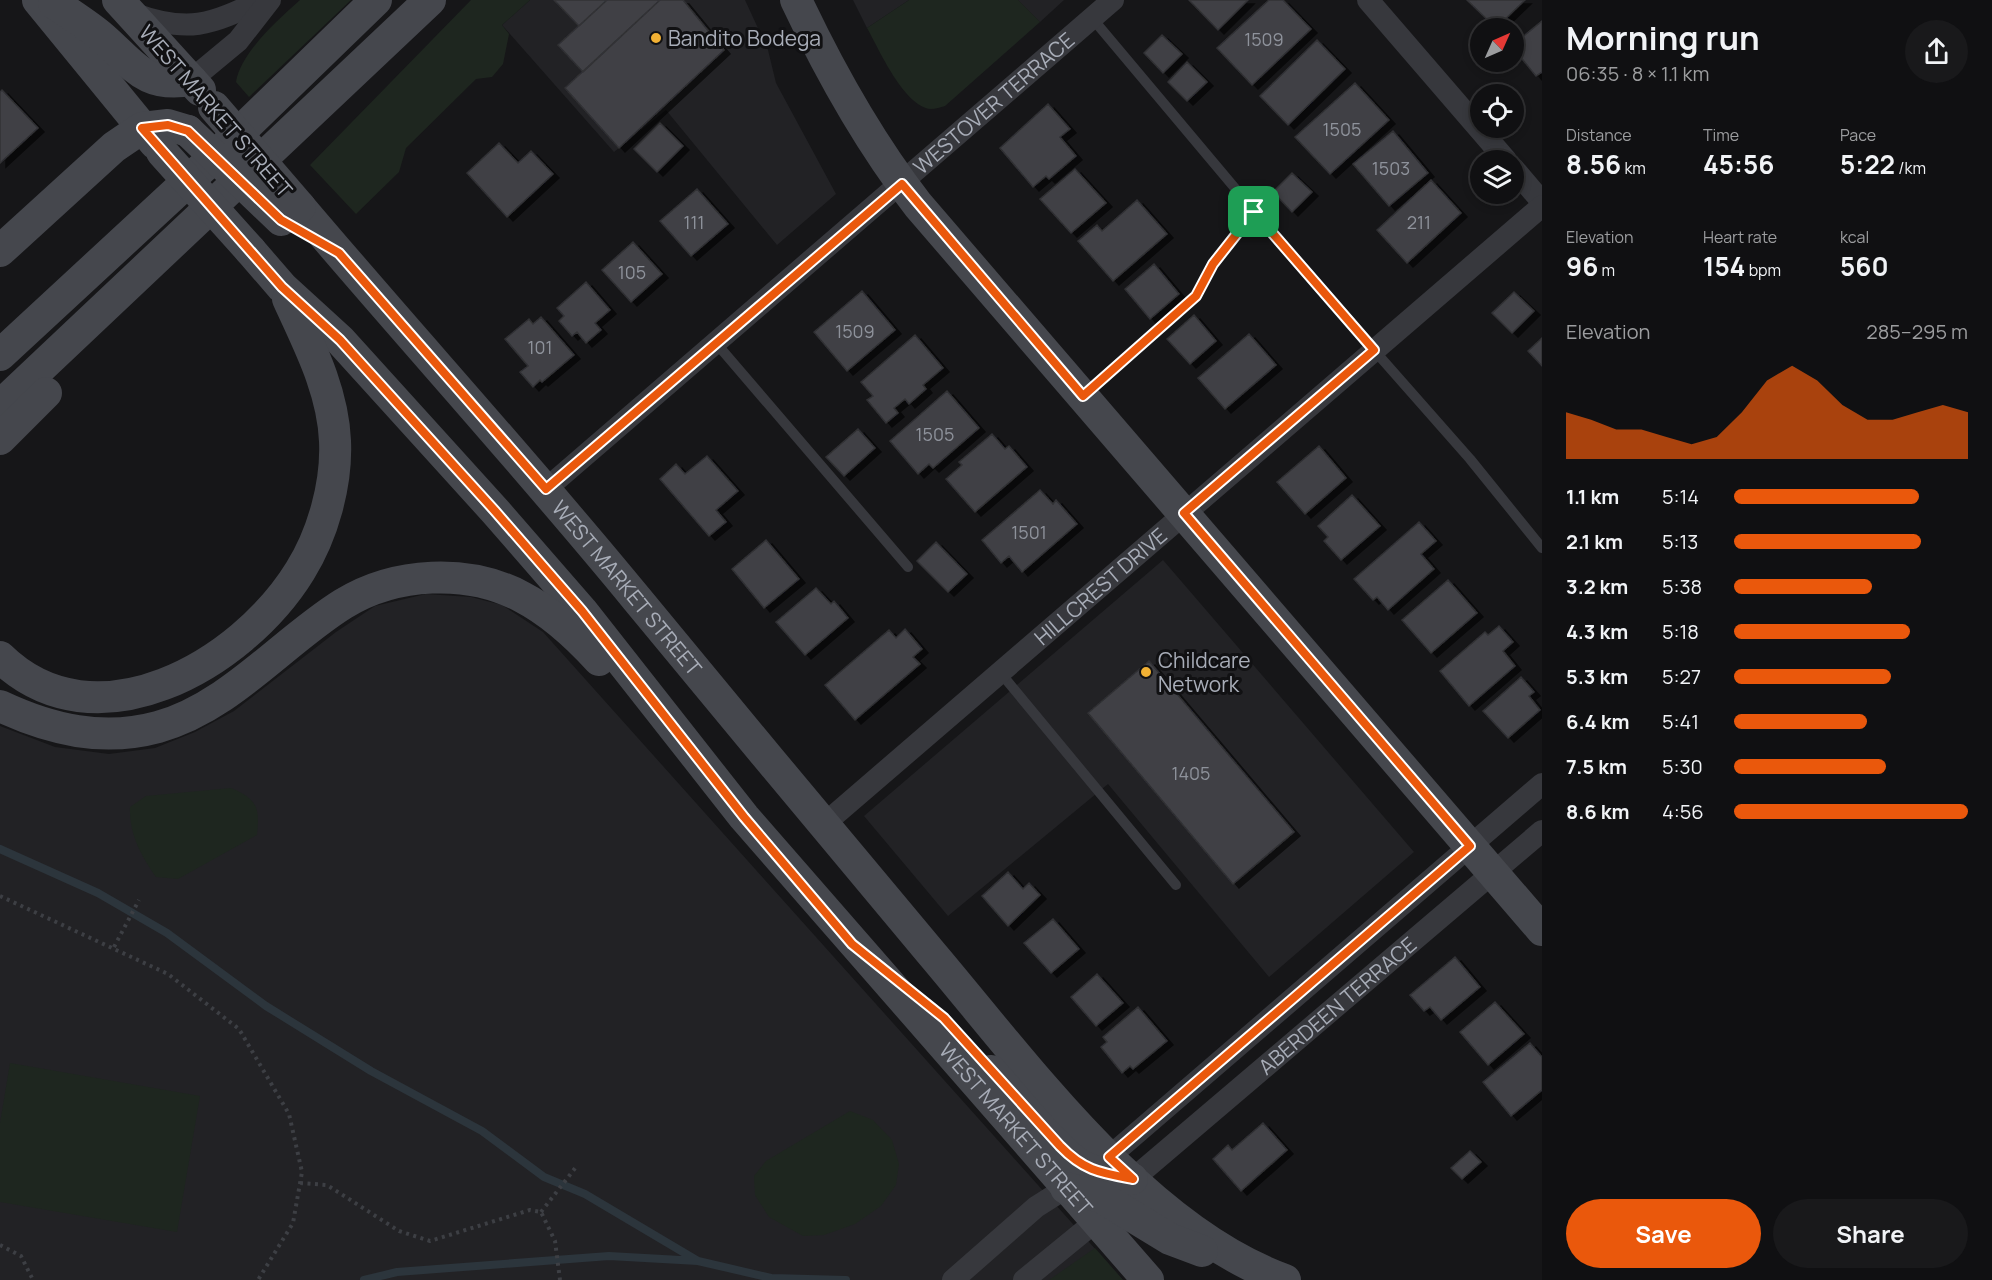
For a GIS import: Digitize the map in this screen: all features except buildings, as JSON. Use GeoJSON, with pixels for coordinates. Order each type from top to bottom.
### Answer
{"type":"FeatureCollection","features":[{"type":"Feature","properties":{"kind":"main road","name":"WEST MARKET STREET"},"geometry":{"type":"LineString","coordinates":[[38,0],[162,152],[282,287],[340,340],[582,611],[744,817],[852,944],[1148,1280]]}},
{"type":"Feature","properties":{"kind":"main road"},"geometry":{"type":"LineString","coordinates":[[50,0],[104,39],[136,71],[158,80],[178,82],[191,80]]}},
{"type":"Feature","properties":{"kind":"main road"},"geometry":{"type":"LineString","coordinates":[[0,355],[213,158],[376,0]]}},
{"type":"Feature","properties":{"kind":"main road"},"geometry":{"type":"LineString","coordinates":[[0,406],[76,337],[236,180],[430,0]]}},
{"type":"Feature","properties":{"kind":"main road"},"geometry":{"type":"LineString","coordinates":[[796,0],[833,73],[877,149],[902,184],[1542,930]]}},
{"type":"Feature","properties":{"kind":"main road","name":"WEST MARKET STREET"},"geometry":{"type":"LineString","coordinates":[[123,5],[214,107],[291,214],[339,253],[546,489],[823,825],[1062,1108],[1109,1157],[1188,1227],[1223,1251],[1275,1276]]}},
{"type":"Feature","properties":{"kind":"main road"},"geometry":{"type":"LineString","coordinates":[[0,251],[114,147],[142,128],[168,125],[188,131],[291,214]]}},
{"type":"Feature","properties":{"kind":"main road"},"geometry":{"type":"LineString","coordinates":[[0,439],[75,364],[236,180]]}},
{"type":"Feature","properties":{"kind":"main road"},"geometry":{"type":"LineString","coordinates":[[0,657],[9,666],[41,684],[68,694],[100,697],[132,694],[158,688],[216,657],[249,630],[281,598],[300,571],[315,543],[326,513],[335,440],[318,364],[282,287]]}},
{"type":"Feature","properties":{"kind":"main road"},"geometry":{"type":"LineString","coordinates":[[0,706],[53,727],[95,735],[131,733],[161,727],[199,709],[240,684],[343,604],[374,589],[405,580],[465,579],[521,596],[542,609],[582,642],[744,817]]}},
{"type":"Feature","properties":{"kind":"main road"},"geometry":{"type":"LineString","coordinates":[[852,944],[944,1018],[1070,1157],[1081,1166],[1097,1172],[1133,1179]]}},
{"type":"Feature","properties":{"kind":"main road"},"geometry":{"type":"LineString","coordinates":[[1066,1188],[1101,1197],[1170,1239],[1275,1276]]}},
{"type":"Feature","properties":{"kind":"street"},"geometry":{"type":"LineString","coordinates":[[123,5],[156,22],[185,26],[227,17],[262,0]]}},
{"type":"Feature","properties":{"kind":"street"},"geometry":{"type":"LineString","coordinates":[[191,80],[238,41],[270,0]]}},
{"type":"Feature","properties":{"kind":"street","name":"WESTOVER TERRACE"},"geometry":{"type":"LineString","coordinates":[[546,489],[1113,0]]}},
{"type":"Feature","properties":{"kind":"street"},"geometry":{"type":"LineString","coordinates":[[1368,0],[1497,150]]}},
{"type":"Feature","properties":{"kind":"street"},"geometry":{"type":"LineString","coordinates":[[1524,182],[1542,204]]}},
{"type":"Feature","properties":{"kind":"street","name":"HILLCREST DRIVE"},"geometry":{"type":"LineString","coordinates":[[823,825],[1542,204]]}},
{"type":"Feature","properties":{"kind":"street","name":"ABERDEEN TERRACE"},"geometry":{"type":"LineString","coordinates":[[1109,1157],[1542,784]]}},
{"type":"Feature","properties":{"kind":"street","name":"ABERDEEN TERRACE"},"geometry":{"type":"LineString","coordinates":[[1133,1179],[1542,831]]}},
{"type":"Feature","properties":{"kind":"street"},"geometry":{"type":"LineString","coordinates":[[953,1280],[1036,1207],[1066,1188]]}},
{"type":"Feature","properties":{"kind":"street"},"geometry":{"type":"LineString","coordinates":[[1024,1280],[1095,1222]]}},
{"type":"Feature","properties":{"kind":"lane"},"geometry":{"type":"LineString","coordinates":[[1092,18],[1254,212],[1470,459],[1542,548]]}},
{"type":"Feature","properties":{"kind":"lane"},"geometry":{"type":"LineString","coordinates":[[1083,396],[1196,296],[1213,264],[1254,212]]}},
{"type":"Feature","properties":{"kind":"lane"},"geometry":{"type":"LineString","coordinates":[[716,343],[908,567]]}},
{"type":"Feature","properties":{"kind":"lane"},"geometry":{"type":"LineString","coordinates":[[999,671],[1176,885]]}},
{"type":"Feature","properties":{"kind":"path"},"geometry":{"type":"LineString","coordinates":[[0,896],[168,974],[239,1029],[289,1114],[302,1172],[293,1223],[258,1280]]}},
{"type":"Feature","properties":{"kind":"path"},"geometry":{"type":"LineString","coordinates":[[114,947],[139,900]]}},
{"type":"Feature","properties":{"kind":"path"},"geometry":{"type":"LineString","coordinates":[[541,1212],[576,1167]]}},
{"type":"Feature","properties":{"kind":"path"},"geometry":{"type":"LineString","coordinates":[[300,1183],[327,1185],[399,1231],[429,1241],[530,1210],[541,1212]]}},
{"type":"Feature","properties":{"kind":"path"},"geometry":{"type":"LineString","coordinates":[[541,1212],[555,1241],[560,1280]]}},
{"type":"Feature","properties":{"kind":"path"},"geometry":{"type":"LineString","coordinates":[[0,1245],[21,1256],[33,1280]]}},
{"type":"Feature","properties":{"kind":"shaded area"},"geometry":{"type":"Polygon","coordinates":[[[300,0],[351,0],[249,97],[236,82],[245,59],[262,37],[300,0]]]}},
{"type":"Feature","properties":{"kind":"shaded area"},"geometry":{"type":"Polygon","coordinates":[[[471,0],[530,0],[502,25],[509,34],[503,64],[492,77],[476,79],[406,148],[399,172],[356,214],[310,165],[471,0]]]}},
{"type":"Feature","properties":{"kind":"shaded area"},"geometry":{"type":"Polygon","coordinates":[[[530,0],[745,0],[768,50],[776,83],[836,194],[777,245],[666,110],[614,152],[502,25],[530,0]]]}},
{"type":"Feature","properties":{"kind":"shaded area"},"geometry":{"type":"Polygon","coordinates":[[[853,0],[909,0],[867,28],[853,0]]]}},
{"type":"Feature","properties":{"kind":"shaded area"},"geometry":{"type":"Polygon","coordinates":[[[909,0],[1018,0],[1040,22],[945,106],[931,109],[921,106],[902,88],[867,28],[909,0]]]}},
{"type":"Feature","properties":{"kind":"shaded area"},"geometry":{"type":"Polygon","coordinates":[[[1018,0],[1064,0],[1040,22],[1018,0]]]}},
{"type":"Feature","properties":{"kind":"shaded area","name":"Childcare Network"},"geometry":{"type":"Polygon","coordinates":[[[1163,560],[1414,852],[1269,977],[1108,784],[948,916],[864,816],[1163,560]]]}},
{"type":"Feature","properties":{"kind":"shaded area"},"geometry":{"type":"Polygon","coordinates":[[[426,594],[471,597],[502,605],[543,632],[1123,1280],[0,1280],[0,726],[55,747],[109,754],[155,748],[195,732],[234,711],[336,632],[375,606],[426,594]]]}},
{"type":"Feature","properties":{"kind":"shaded area"},"geometry":{"type":"Polygon","coordinates":[[[231,788],[246,796],[255,805],[258,817],[257,835],[178,879],[156,877],[137,844],[130,817],[130,807],[146,796],[231,788]]]}},
{"type":"Feature","properties":{"kind":"shaded area"},"geometry":{"type":"Polygon","coordinates":[[[10,1063],[200,1096],[177,1232],[0,1202],[0,1123],[10,1063]]]}},
{"type":"Feature","properties":{"kind":"shaded area"},"geometry":{"type":"Polygon","coordinates":[[[850,1111],[873,1120],[892,1140],[899,1164],[896,1185],[881,1206],[855,1224],[824,1235],[803,1236],[769,1217],[755,1195],[754,1176],[766,1161],[850,1111]]]}},
{"type":"Feature","properties":{"kind":"shaded area"},"geometry":{"type":"Polygon","coordinates":[[[1095,1248],[1123,1280],[1049,1280],[1095,1248]]]}},
{"type":"Feature","properties":{"kind":"waterway"},"geometry":{"type":"LineString","coordinates":[[0,849],[98,893],[167,933],[266,1006],[371,1071],[482,1131],[544,1177],[585,1194],[698,1261]]}},
{"type":"Feature","properties":{"kind":"waterway"},"geometry":{"type":"LineString","coordinates":[[364,1280],[397,1272],[609,1256],[698,1261],[771,1278],[846,1280]]}},
{"type":"Feature","properties":{"kind":"place","name":"Bandito Bodega"},"geometry":{"type":"Point","coordinates":[656,38]}},
{"type":"Feature","properties":{"kind":"place","name":"Childcare Network"},"geometry":{"type":"Point","coordinates":[1146,672]}},
{"type":"Feature","properties":{"kind":"route"},"geometry":{"type":"LineString","coordinates":[[168,125],[188,131],[281,220],[339,253],[546,489],[902,184],[1083,396],[1196,296],[1213,264],[1254,212],[1374,350],[1184,513],[1470,846],[1109,1157],[1133,1179],[1097,1172],[1081,1166],[1070,1157],[944,1018],[852,944],[744,817],[582,611],[495,511],[340,340],[282,287],[142,128],[168,125]]}}]}
